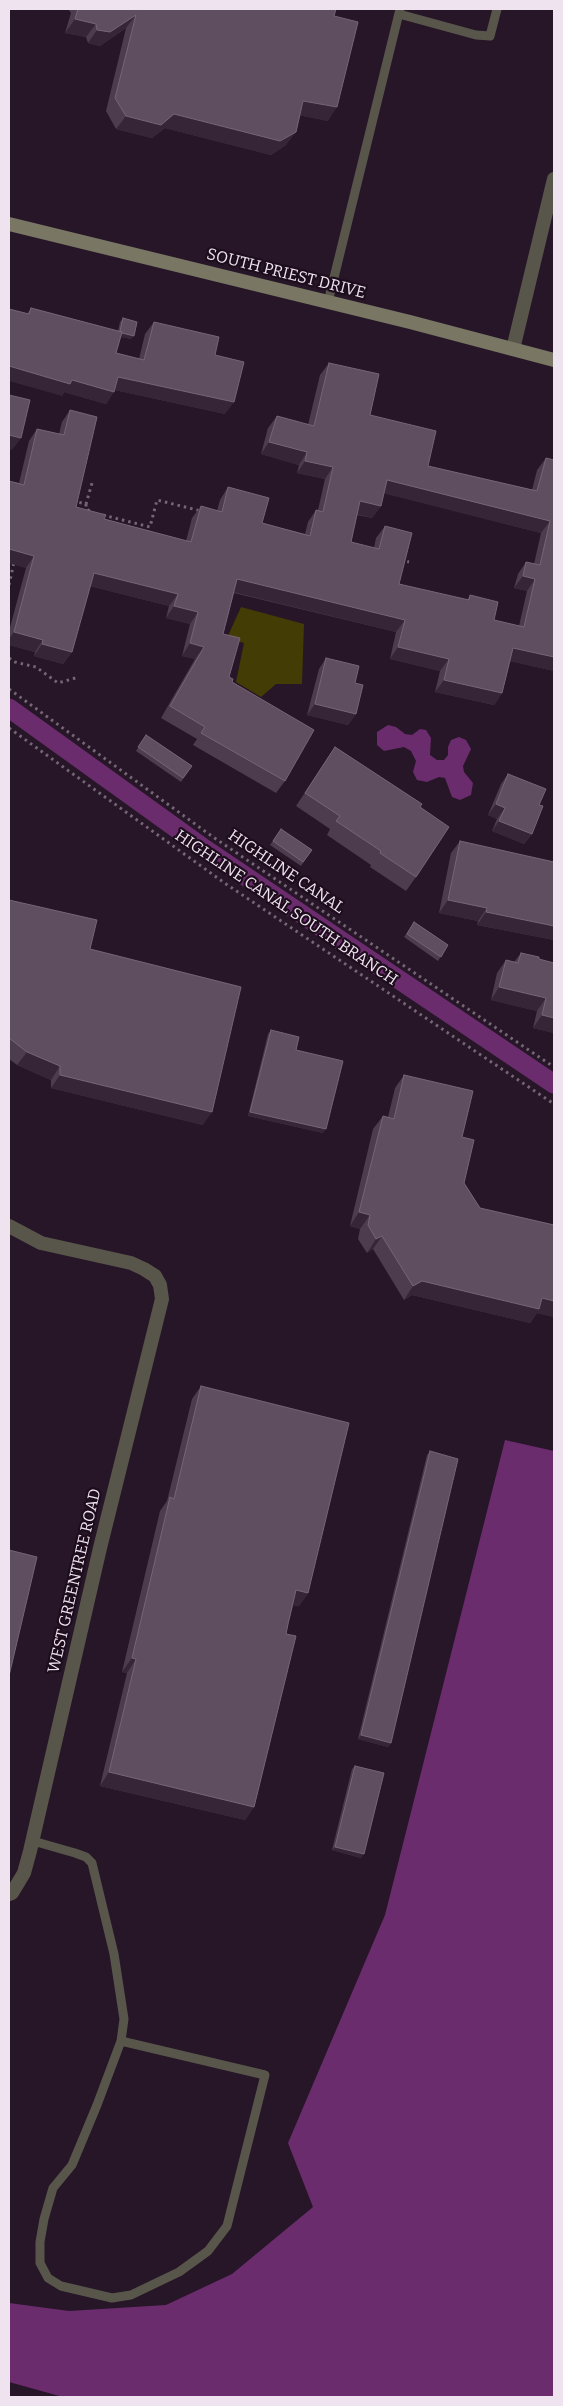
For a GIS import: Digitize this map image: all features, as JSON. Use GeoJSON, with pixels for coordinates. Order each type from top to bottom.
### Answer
{"type":"FeatureCollection","features":[{"type":"Feature","properties":{"kind":"main road","name":"SOUTH PRIEST DRIVE"},"geometry":{"type":"LineString","coordinates":[[9,224],[328,302],[554,360]]}},
{"type":"Feature","properties":{"kind":"street"},"geometry":{"type":"LineString","coordinates":[[513,349],[554,179]]}},
{"type":"Feature","properties":{"kind":"street","name":"WEST GREENTREE ROAD"},"geometry":{"type":"LineString","coordinates":[[9,1226],[40,1243],[131,1263],[155,1276],[160,1285],[162,1299],[100,1548],[33,1841],[24,1873],[10,1894]]}},
{"type":"Feature","properties":{"kind":"lane"},"geometry":{"type":"LineString","coordinates":[[328,302],[399,11],[476,35],[490,36],[497,9]]}},
{"type":"Feature","properties":{"kind":"lane"},"geometry":{"type":"LineString","coordinates":[[33,1841],[86,1857],[92,1863],[114,1954],[124,2019],[121,2042],[72,2164],[53,2188],[40,2242],[40,2263],[48,2278],[62,2286],[112,2298],[131,2295],[179,2272],[208,2251],[227,2226],[265,2075],[121,2042]]}},
{"type":"Feature","properties":{"kind":"path"},"geometry":{"type":"LineString","coordinates":[[92,483],[86,504],[86,509],[92,512]]}},
{"type":"Feature","properties":{"kind":"path"},"geometry":{"type":"LineString","coordinates":[[66,500],[86,504]]}},
{"type":"Feature","properties":{"kind":"path"},"geometry":{"type":"LineString","coordinates":[[99,514],[150,527],[157,500],[211,513]]}},
{"type":"Feature","properties":{"kind":"path"},"geometry":{"type":"LineString","coordinates":[[9,585],[18,556]]}},
{"type":"Feature","properties":{"kind":"path"},"geometry":{"type":"LineString","coordinates":[[400,560],[409,562]]}},
{"type":"Feature","properties":{"kind":"path"},"geometry":{"type":"LineString","coordinates":[[9,658],[14,662],[36,667],[58,683],[79,677]]}},
{"type":"Feature","properties":{"kind":"path","name":"HIGHLINE CANAL"},"geometry":{"type":"LineString","coordinates":[[9,689],[213,837],[554,1067]]}},
{"type":"Feature","properties":{"kind":"path","name":"HIGHLINE CANAL SOUTH BRANCH"},"geometry":{"type":"LineString","coordinates":[[9,728],[226,884],[554,1104]]}},
{"type":"Feature","properties":{"kind":"shaded area"},"geometry":{"type":"Polygon","coordinates":[[[241,607],[304,624],[302,684],[276,684],[261,697],[236,682],[244,643],[227,638],[241,607]]]}},
{"type":"Feature","properties":{"kind":"shaded area"},"geometry":{"type":"Polygon","coordinates":[[[388,725],[396,727],[405,734],[412,735],[420,729],[426,730],[431,738],[430,755],[437,760],[444,760],[448,755],[448,747],[451,740],[459,737],[466,740],[471,749],[463,766],[464,772],[473,783],[471,795],[460,800],[452,797],[445,778],[439,777],[427,782],[417,780],[413,772],[416,761],[411,751],[404,747],[384,751],[377,745],[377,732],[388,725]]]}},
{"type":"Feature","properties":{"kind":"shaded area"},"geometry":{"type":"Polygon","coordinates":[[[505,1440],[554,1451],[554,2397],[63,2397],[9,2382],[9,2303],[69,2311],[166,2305],[232,2274],[313,2207],[288,2143],[385,1915],[505,1440]]]}},
{"type":"Feature","properties":{"kind":"building"},"geometry":{"type":"Polygon","coordinates":[[[78,9],[336,9],[334,16],[358,22],[337,107],[303,101],[296,132],[280,141],[174,114],[161,125],[126,116],[115,98],[136,15],[110,32],[97,30],[96,24],[75,19],[78,9]]]}},
{"type":"Feature","properties":{"kind":"building"},"geometry":{"type":"Polygon","coordinates":[[[31,308],[122,332],[116,353],[144,360],[154,322],[219,337],[215,355],[244,362],[234,402],[118,377],[114,392],[72,380],[70,384],[9,366],[9,309],[29,314],[31,308]]]}},
{"type":"Feature","properties":{"kind":"building"},"geometry":{"type":"Polygon","coordinates":[[[123,318],[137,322],[134,336],[120,331],[123,318]]]}},
{"type":"Feature","properties":{"kind":"building"},"geometry":{"type":"Polygon","coordinates":[[[329,363],[379,374],[370,415],[436,431],[428,466],[537,491],[546,458],[554,460],[554,657],[513,648],[502,693],[444,680],[449,659],[398,647],[405,620],[237,579],[223,634],[240,638],[229,677],[233,679],[232,682],[314,730],[285,781],[201,733],[205,727],[170,706],[204,647],[190,643],[198,612],[174,606],[178,594],[94,573],[72,652],[42,644],[43,640],[14,632],[34,556],[9,549],[9,481],[24,485],[37,429],[64,435],[70,410],[97,417],[76,507],[106,515],[104,519],[191,542],[201,506],[222,512],[228,487],[269,498],[262,523],[310,536],[316,510],[323,512],[333,467],[305,461],[307,452],[269,442],[277,416],[314,426],[329,363]],[[387,480],[381,506],[360,501],[351,542],[379,549],[385,526],[412,533],[399,584],[469,600],[470,595],[498,602],[494,620],[524,627],[535,579],[523,576],[526,562],[540,565],[550,521],[387,480]]]}},
{"type":"Feature","properties":{"kind":"building"},"geometry":{"type":"Polygon","coordinates":[[[9,395],[30,400],[21,438],[9,435],[9,395]]]}},
{"type":"Feature","properties":{"kind":"building"},"geometry":{"type":"Polygon","coordinates":[[[326,658],[359,666],[355,683],[363,685],[356,714],[315,704],[326,658]]]}},
{"type":"Feature","properties":{"kind":"building"},"geometry":{"type":"Polygon","coordinates":[[[146,735],[192,766],[183,778],[138,747],[146,735]]]}},
{"type":"Feature","properties":{"kind":"building"},"geometry":{"type":"Polygon","coordinates":[[[335,747],[422,804],[420,807],[449,827],[416,877],[336,821],[340,816],[305,793],[335,747]]]}},
{"type":"Feature","properties":{"kind":"building"},"geometry":{"type":"Polygon","coordinates":[[[508,774],[546,789],[539,805],[543,806],[532,834],[499,821],[505,808],[496,804],[508,774]]]}},
{"type":"Feature","properties":{"kind":"building"},"geometry":{"type":"Polygon","coordinates":[[[281,829],[312,850],[303,862],[273,841],[281,829]]]}},
{"type":"Feature","properties":{"kind":"building"},"geometry":{"type":"Polygon","coordinates":[[[460,841],[554,862],[554,926],[486,912],[487,908],[448,900],[460,841]]]}},
{"type":"Feature","properties":{"kind":"building"},"geometry":{"type":"Polygon","coordinates":[[[9,900],[97,920],[90,949],[241,987],[212,1112],[60,1075],[60,1066],[27,1052],[9,1038],[9,900]]]}},
{"type":"Feature","properties":{"kind":"building"},"geometry":{"type":"Polygon","coordinates":[[[414,922],[448,945],[441,957],[407,934],[414,922]]]}},
{"type":"Feature","properties":{"kind":"building"},"geometry":{"type":"Polygon","coordinates":[[[521,953],[554,963],[554,1018],[542,1015],[546,998],[499,987],[506,960],[518,963],[521,953]]]}},
{"type":"Feature","properties":{"kind":"building"},"geometry":{"type":"Polygon","coordinates":[[[271,1030],[299,1037],[296,1050],[343,1061],[326,1129],[250,1112],[271,1030]]]}},
{"type":"Feature","properties":{"kind":"building"},"geometry":{"type":"Polygon","coordinates":[[[404,1075],[473,1091],[462,1137],[474,1140],[464,1183],[480,1208],[554,1225],[554,1301],[542,1298],[539,1309],[422,1281],[413,1286],[382,1236],[376,1239],[368,1225],[370,1215],[359,1212],[383,1116],[394,1119],[404,1075]]]}},
{"type":"Feature","properties":{"kind":"building"},"geometry":{"type":"Polygon","coordinates":[[[201,1386],[349,1423],[308,1593],[296,1590],[286,1634],[296,1636],[254,1807],[109,1772],[136,1659],[132,1658],[170,1497],[174,1499],[201,1386]]]}},
{"type":"Feature","properties":{"kind":"building"},"geometry":{"type":"Polygon","coordinates":[[[430,1451],[458,1459],[391,1743],[361,1735],[430,1451]]]}},
{"type":"Feature","properties":{"kind":"building"},"geometry":{"type":"Polygon","coordinates":[[[9,1550],[37,1557],[9,1676],[9,1550]]]}},
{"type":"Feature","properties":{"kind":"building"},"geometry":{"type":"Polygon","coordinates":[[[355,1766],[384,1773],[364,1854],[335,1847],[355,1766]]]}},
{"type":"Feature","properties":{"kind":"waterway"},"geometry":{"type":"LineString","coordinates":[[9,708],[205,849],[554,1084]]}}]}
